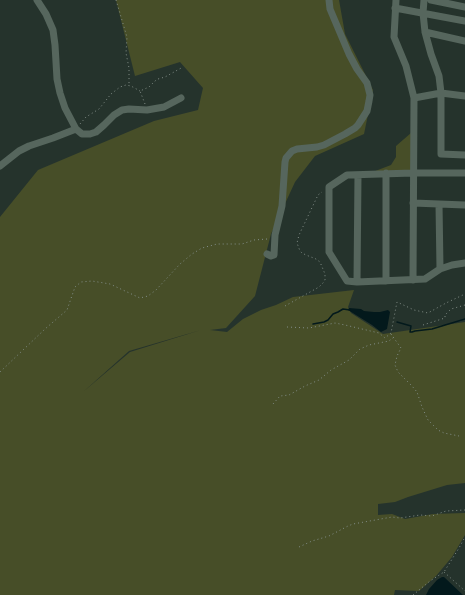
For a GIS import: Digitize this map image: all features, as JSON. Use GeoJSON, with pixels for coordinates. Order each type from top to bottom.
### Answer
{"type":"FeatureCollection","features":[{"type":"Feature","properties":{"kind":"street"},"geometry":{"type":"LineString","coordinates":[[37,0],[46,14],[53,30],[56,45],[57,79],[65,108],[76,129],[82,134],[96,132],[114,115],[122,110],[147,110],[164,107],[181,98]]}},
{"type":"Feature","properties":{"kind":"street"},"geometry":{"type":"LineString","coordinates":[[267,254],[274,256],[275,235],[282,206],[286,158],[292,151],[324,145],[345,134],[358,125],[367,111],[370,95],[367,83],[349,54],[330,9],[329,0]]}},
{"type":"Feature","properties":{"kind":"street"},"geometry":{"type":"LineString","coordinates":[[396,0],[394,37],[406,66],[414,98],[413,280]]}},
{"type":"Feature","properties":{"kind":"street"},"geometry":{"type":"LineString","coordinates":[[424,0],[423,13],[425,32],[439,76],[441,93],[441,154],[465,155]]}},
{"type":"Feature","properties":{"kind":"street"},"geometry":{"type":"LineString","coordinates":[[431,0],[465,6]]}},
{"type":"Feature","properties":{"kind":"street"},"geometry":{"type":"LineString","coordinates":[[395,8],[465,21]]}},
{"type":"Feature","properties":{"kind":"street"},"geometry":{"type":"LineString","coordinates":[[425,32],[465,41]]}},
{"type":"Feature","properties":{"kind":"street"},"geometry":{"type":"LineString","coordinates":[[414,98],[441,93],[465,96]]}},
{"type":"Feature","properties":{"kind":"street"},"geometry":{"type":"LineString","coordinates":[[0,166],[19,151],[29,146],[76,129]]}},
{"type":"Feature","properties":{"kind":"street"},"geometry":{"type":"LineString","coordinates":[[465,173],[386,173],[347,175],[328,187],[329,252],[347,281],[357,282],[425,279],[440,269],[465,263]]}},
{"type":"Feature","properties":{"kind":"street"},"geometry":{"type":"LineString","coordinates":[[386,173],[386,281]]}},
{"type":"Feature","properties":{"kind":"street"},"geometry":{"type":"LineString","coordinates":[[357,282],[358,175]]}},
{"type":"Feature","properties":{"kind":"street"},"geometry":{"type":"LineString","coordinates":[[413,203],[465,205],[465,209]]}},
{"type":"Feature","properties":{"kind":"street"},"geometry":{"type":"LineString","coordinates":[[439,204],[440,269]]}},
{"type":"Feature","properties":{"kind":"path"},"geometry":{"type":"LineString","coordinates":[[116,0],[128,37],[126,53],[129,68],[129,86]]}},
{"type":"Feature","properties":{"kind":"path"},"geometry":{"type":"LineString","coordinates":[[140,91],[149,87],[158,79],[183,68]]}},
{"type":"Feature","properties":{"kind":"path"},"geometry":{"type":"LineString","coordinates":[[76,129],[86,117],[99,109],[111,94],[126,85],[140,91],[147,110]]}},
{"type":"Feature","properties":{"kind":"path"},"geometry":{"type":"LineString","coordinates":[[285,306],[319,287],[325,280],[325,274],[320,262],[302,253],[298,248],[297,243],[299,235],[318,194],[325,190],[329,190]]}},
{"type":"Feature","properties":{"kind":"path"},"geometry":{"type":"LineString","coordinates":[[0,372],[67,310],[75,288],[81,282],[92,281],[110,284],[140,298],[148,296],[156,290],[180,264],[202,248],[217,244],[242,244],[254,240],[267,239],[275,235]]}},
{"type":"Feature","properties":{"kind":"path"},"geometry":{"type":"LineString","coordinates":[[287,327],[309,328],[335,323],[379,333],[385,338],[391,333],[397,302],[414,310],[428,313],[465,294]]}},
{"type":"Feature","properties":{"kind":"path"},"geometry":{"type":"LineString","coordinates":[[423,325],[445,318],[445,315],[451,309],[465,305]]}},
{"type":"Feature","properties":{"kind":"path"},"geometry":{"type":"LineString","coordinates":[[391,333],[401,348],[395,365],[398,372],[417,392],[428,420],[438,430],[444,433],[459,436]]}},
{"type":"Feature","properties":{"kind":"path"},"geometry":{"type":"LineString","coordinates":[[274,404],[280,396],[289,396],[305,386],[319,380],[349,360],[360,349],[369,345],[389,341],[394,337]]}},
{"type":"Feature","properties":{"kind":"path"},"geometry":{"type":"LineString","coordinates":[[299,547],[329,536],[353,524],[392,517],[400,518],[420,515],[432,516],[446,511],[465,510]]}},
{"type":"Feature","properties":{"kind":"path"},"geometry":{"type":"LineString","coordinates":[[413,595],[444,572],[460,548],[465,537]]}},
{"type":"Feature","properties":{"kind":"path"},"geometry":{"type":"LineString","coordinates":[[444,572],[465,591]]}},
{"type":"Feature","properties":{"kind":"green space"},"geometry":{"type":"Polygon","coordinates":[[[116,0],[339,0],[345,34],[373,90],[364,134],[315,156],[295,182],[271,234],[255,296],[226,328],[210,330],[227,332],[243,319],[293,297],[354,290],[348,307],[351,313],[383,334],[465,322],[465,483],[447,485],[395,502],[378,504],[378,515],[392,514],[405,519],[433,514],[465,513],[465,535],[452,557],[436,576],[419,591],[395,590],[394,595],[0,595],[0,217],[38,170],[154,121],[198,110],[203,88],[180,62],[135,76],[116,0]],[[201,330],[129,351],[83,392],[130,352],[201,330]]]}},
{"type":"Feature","properties":{"kind":"green space"},"geometry":{"type":"Polygon","coordinates":[[[411,133],[411,171],[370,173],[391,165],[396,157],[396,146],[411,133]]]}},
{"type":"Feature","properties":{"kind":"water"},"geometry":{"type":"Polygon","coordinates":[[[349,308],[374,312],[388,310],[390,312],[387,329],[381,332],[348,310],[349,308]]]}},
{"type":"Feature","properties":{"kind":"water"},"geometry":{"type":"Polygon","coordinates":[[[444,577],[463,595],[426,595],[437,580],[444,577]]]}},
{"type":"Feature","properties":{"kind":"waterway"},"geometry":{"type":"LineString","coordinates":[[313,324],[324,322],[333,314],[343,309],[350,310]]}},
{"type":"Feature","properties":{"kind":"waterway"},"geometry":{"type":"LineString","coordinates":[[397,322],[411,326],[410,332],[412,332],[432,329],[465,319]]}}]}
